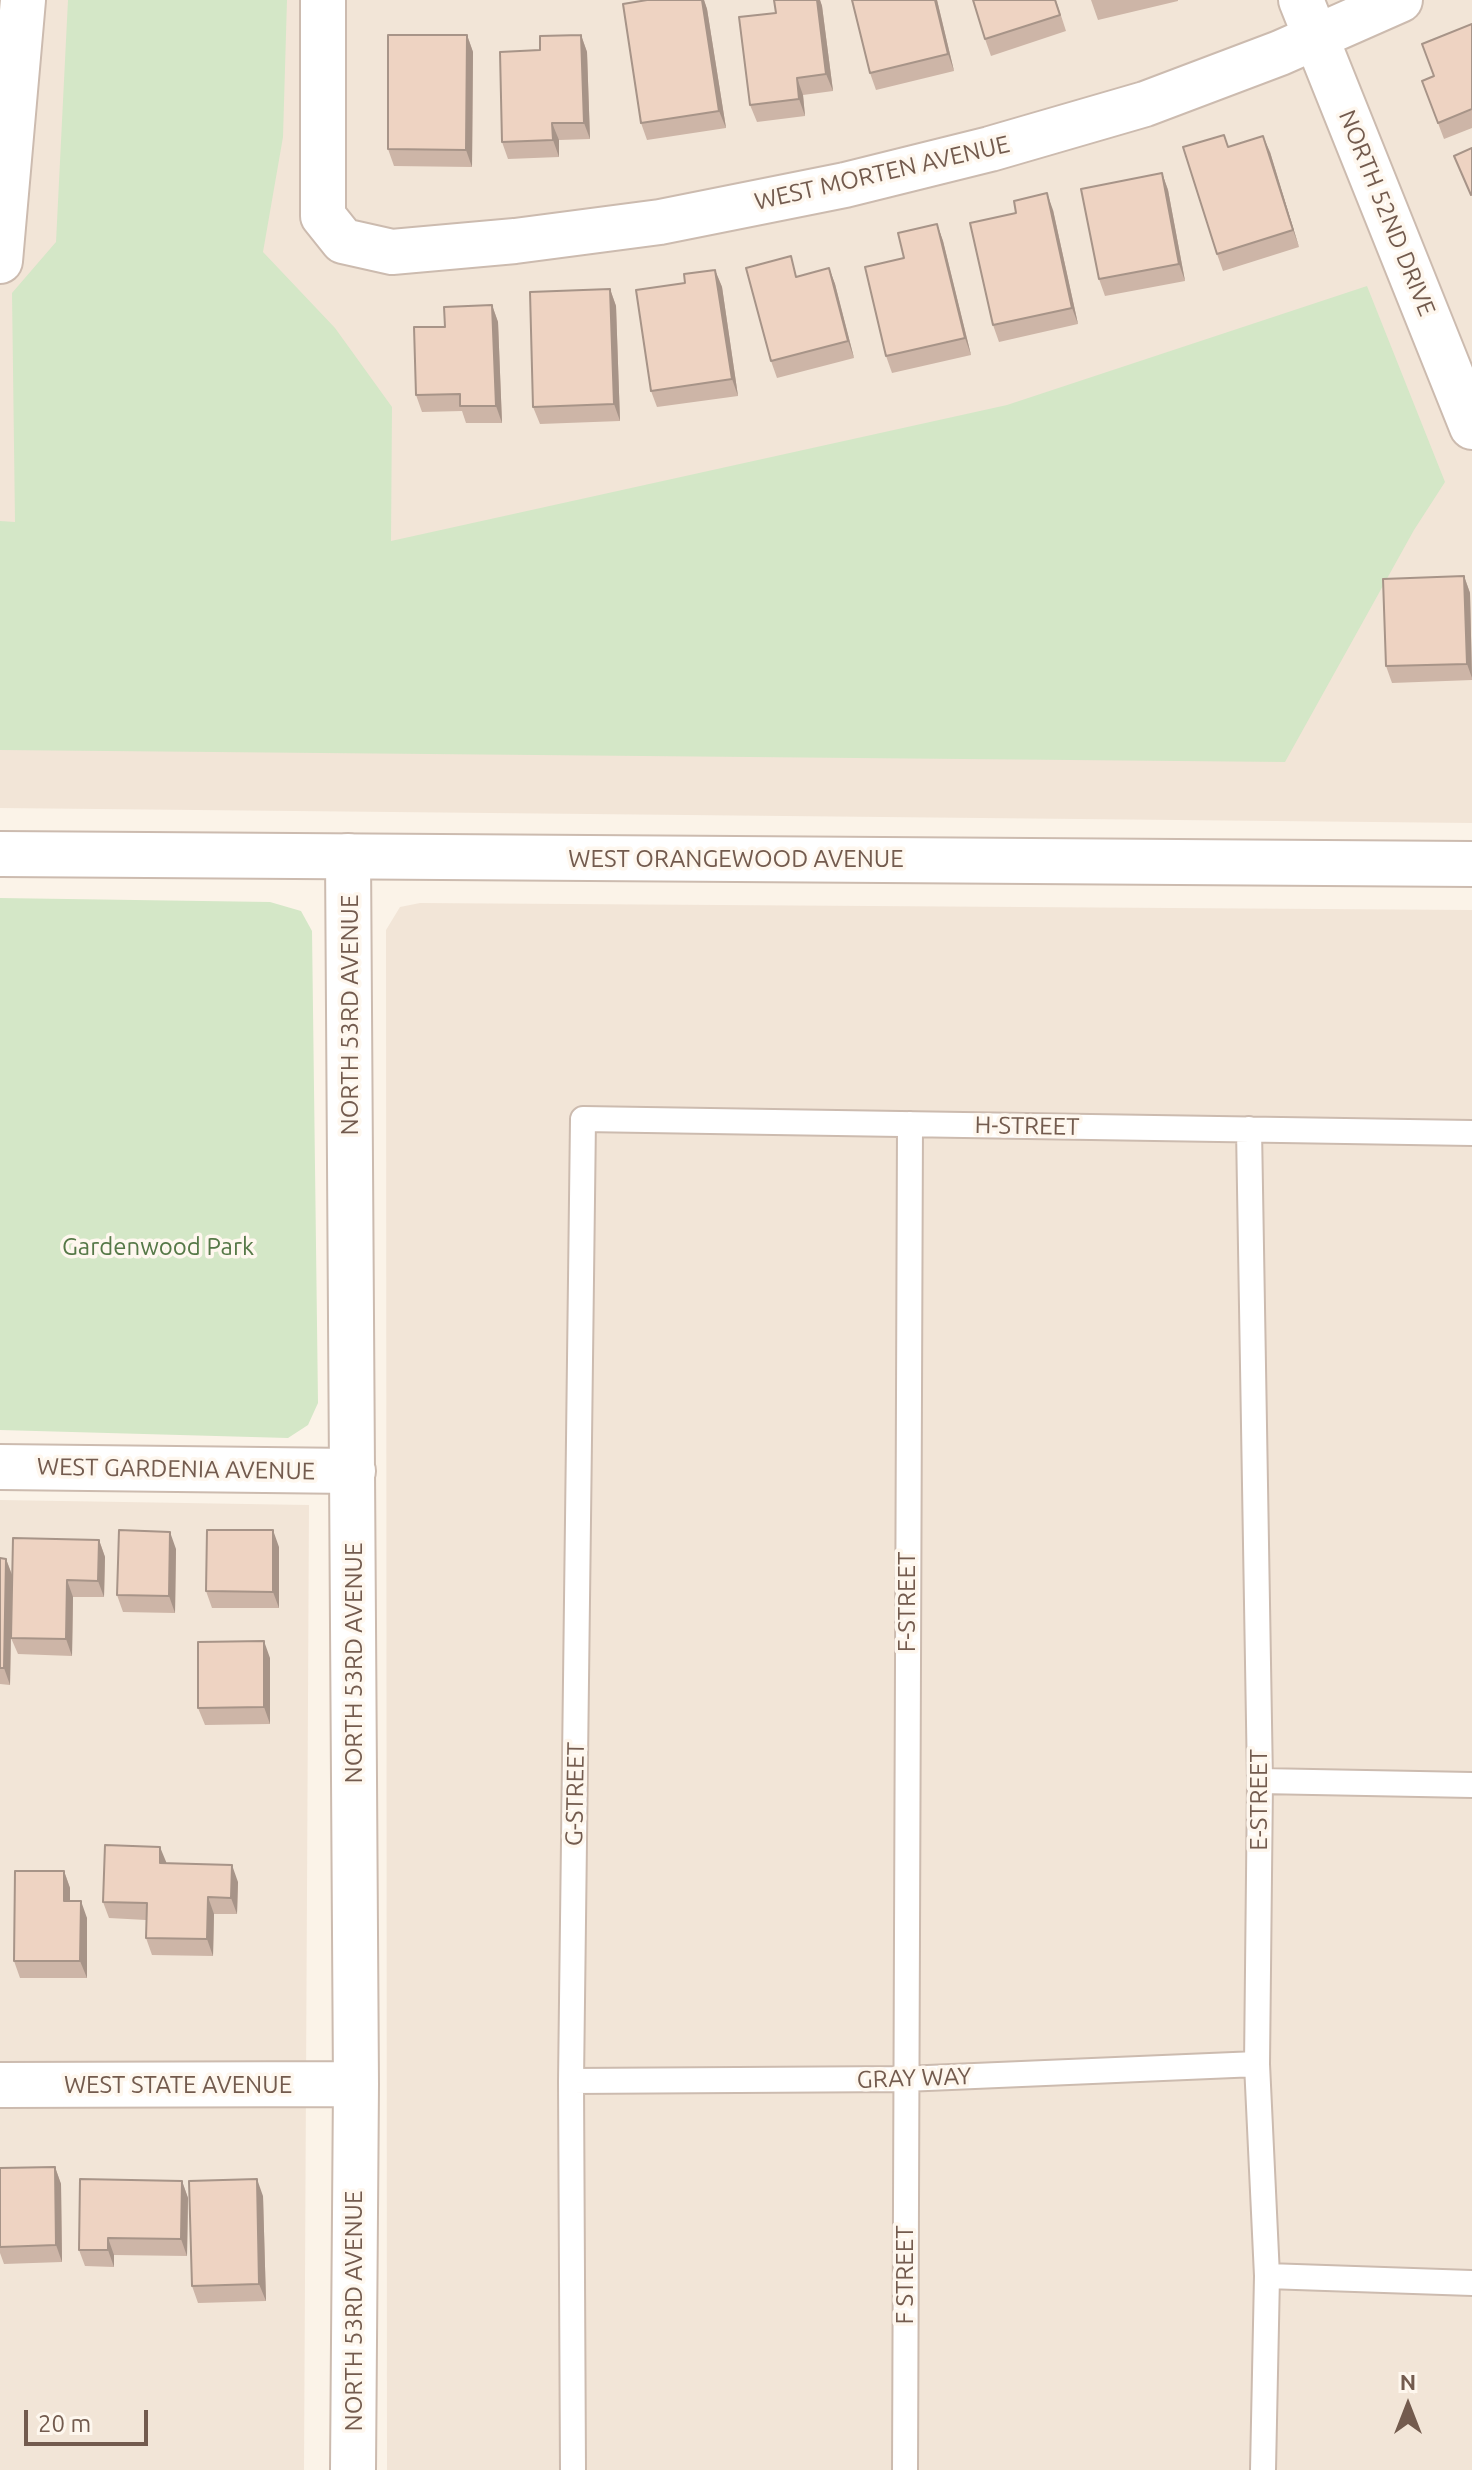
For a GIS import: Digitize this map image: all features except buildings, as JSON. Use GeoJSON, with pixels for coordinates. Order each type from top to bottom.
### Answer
{"type":"FeatureCollection","features":[{"type":"Feature","properties":{"kind":"street"},"geometry":{"type":"LineString","coordinates":[[1,262],[23,0]]}},
{"type":"Feature","properties":{"kind":"street","name":"WEST MORTEN AVENUE"},"geometry":{"type":"LineString","coordinates":[[323,0],[323,216],[343,241],[392,252],[515,241],[660,222],[845,185],[990,149],[1145,104],[1309,19],[1400,0]]}},
{"type":"Feature","properties":{"kind":"street","name":"NORTH 52ND DRIVE"},"geometry":{"type":"LineString","coordinates":[[1309,19],[1472,427]]}},
{"type":"Feature","properties":{"kind":"street","name":"WEST ORANGEWOOD AVENUE"},"geometry":{"type":"LineString","coordinates":[[0,854],[1472,864]]}},
{"type":"Feature","properties":{"kind":"street","name":"NORTH 53RD AVENUE"},"geometry":{"type":"LineString","coordinates":[[348,856],[356,2084],[353,2470]]}},
{"type":"Feature","properties":{"kind":"street","name":"WEST GARDENIA AVENUE"},"geometry":{"type":"LineString","coordinates":[[0,1467],[353,1471]]}},
{"type":"Feature","properties":{"kind":"street","name":"WEST STATE AVENUE"},"geometry":{"type":"LineString","coordinates":[[0,2085],[356,2084]]}},
{"type":"Feature","properties":{"kind":"lane","name":"H-STREET"},"geometry":{"type":"LineString","coordinates":[[583,1119],[1472,1133]]}},
{"type":"Feature","properties":{"kind":"lane","name":"G-STREET"},"geometry":{"type":"LineString","coordinates":[[573,2470],[571,2081],[583,1119]]}},
{"type":"Feature","properties":{"kind":"lane","name":"F-STREET"},"geometry":{"type":"LineString","coordinates":[[904,2079],[910,1124]]}},
{"type":"Feature","properties":{"kind":"lane","name":"E-STREET"},"geometry":{"type":"LineString","coordinates":[[1249,1129],[1260,1781],[1257,2064],[1267,2276],[1263,2470]]}},
{"type":"Feature","properties":{"kind":"lane"},"geometry":{"type":"LineString","coordinates":[[1260,1781],[1472,1785]]}},
{"type":"Feature","properties":{"kind":"lane","name":"GRAY WAY"},"geometry":{"type":"LineString","coordinates":[[571,2081],[904,2079],[1257,2064]]}},
{"type":"Feature","properties":{"kind":"lane","name":"F STREET"},"geometry":{"type":"LineString","coordinates":[[904,2079],[905,2470]]}},
{"type":"Feature","properties":{"kind":"lane"},"geometry":{"type":"LineString","coordinates":[[1267,2276],[1472,2283]]}},
{"type":"Feature","properties":{"kind":"shaded area"},"geometry":{"type":"Polygon","coordinates":[[[0,0],[1472,0],[1472,823],[0,808],[0,0]]]}},
{"type":"Feature","properties":{"kind":"shaded area"},"geometry":{"type":"Polygon","coordinates":[[[420,903],[1472,910],[1472,2470],[387,2470],[386,930],[400,907],[420,903]]]}},
{"type":"Feature","properties":{"kind":"shaded area"},"geometry":{"type":"Polygon","coordinates":[[[0,1500],[309,1505],[304,2470],[0,2470],[0,1500]]]}},
{"type":"Feature","properties":{"kind":"green space"},"geometry":{"type":"Polygon","coordinates":[[[68,0],[287,0],[283,137],[263,252],[335,328],[392,407],[391,541],[1007,405],[1367,286],[1445,482],[1414,530],[1285,762],[0,750],[0,521],[15,522],[12,293],[56,242],[68,0]]]}},
{"type":"Feature","properties":{"kind":"green space","name":"Gardenwood Park"},"geometry":{"type":"Polygon","coordinates":[[[0,898],[270,902],[301,911],[312,931],[318,1403],[308,1425],[288,1438],[0,1430],[0,898]]]}}]}
